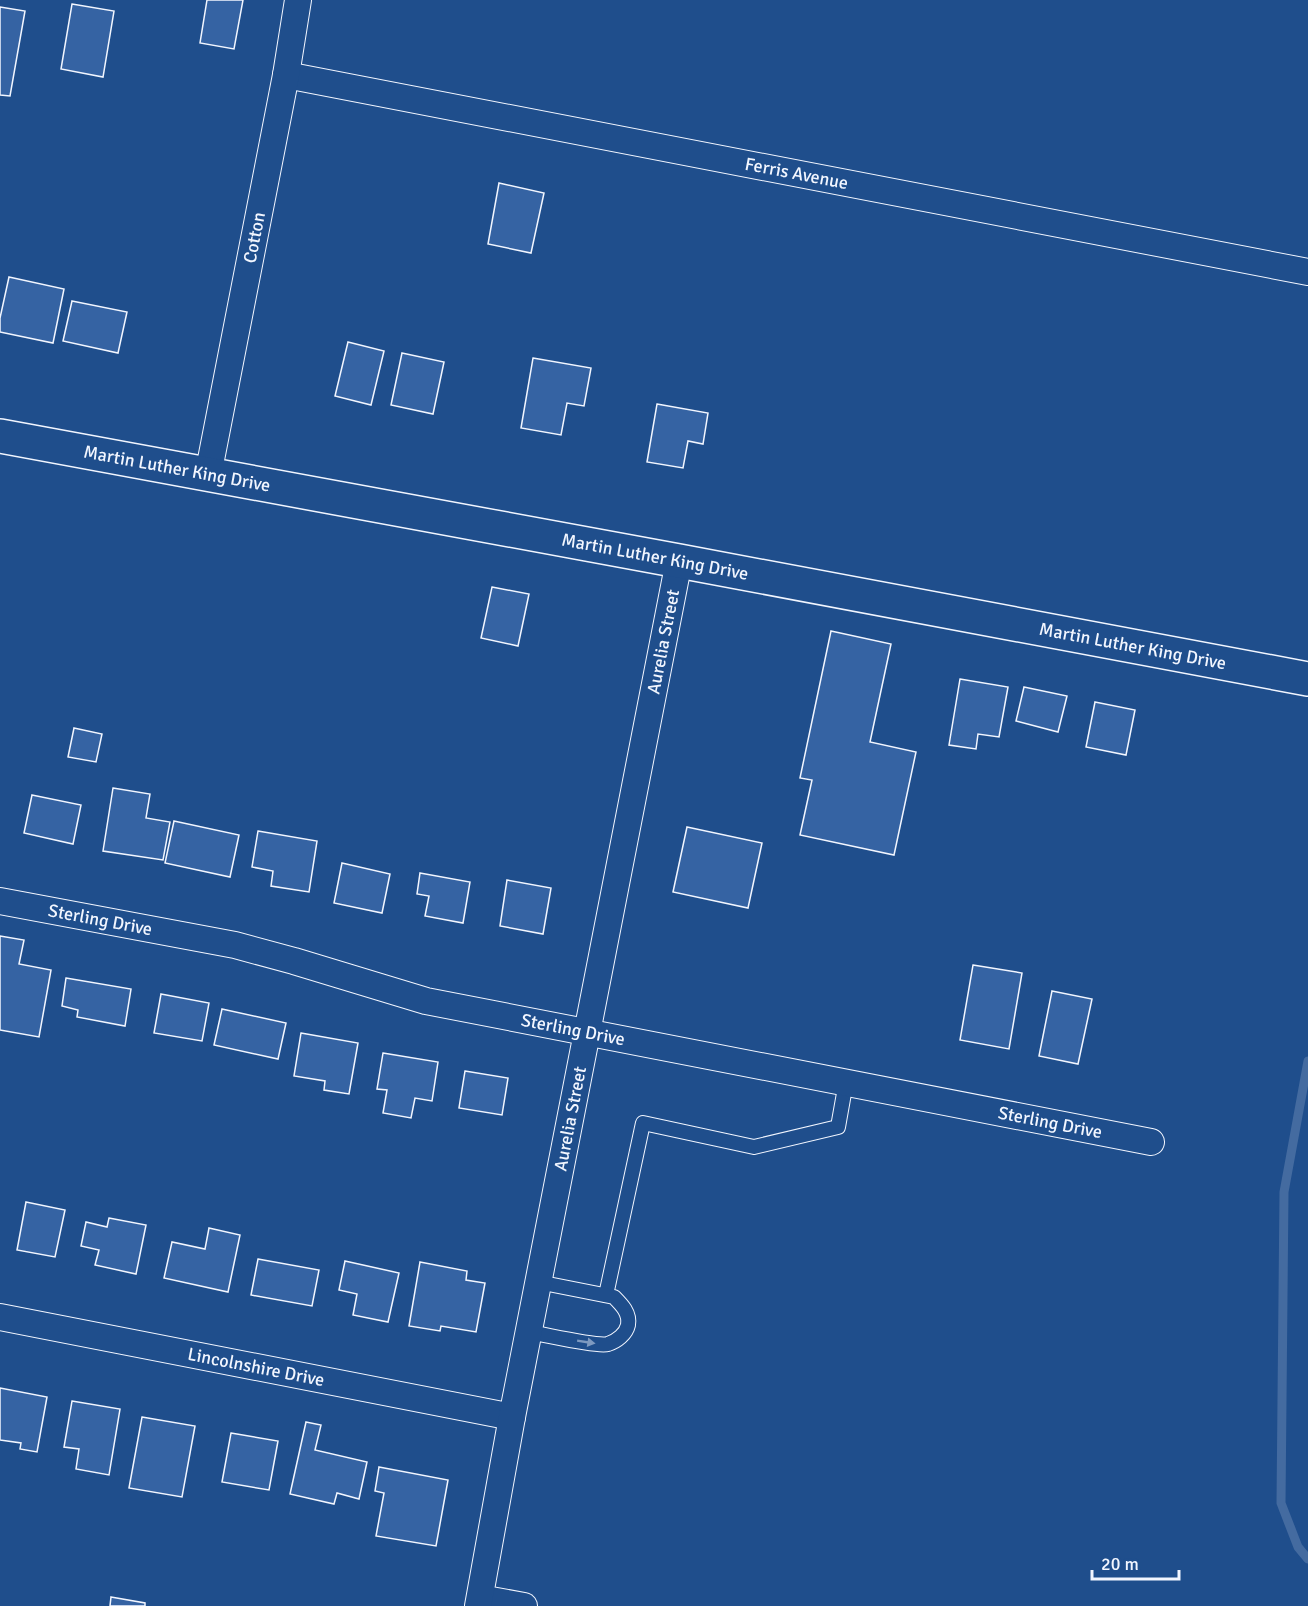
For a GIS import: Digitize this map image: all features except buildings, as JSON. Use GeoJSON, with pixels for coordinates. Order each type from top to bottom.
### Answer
{"type":"FeatureCollection","features":[{"type":"Feature","properties":{"kind":"main road","name":"Martin Luther King Drive"},"geometry":{"type":"LineString","coordinates":[[0,436],[1308,680]]}},
{"type":"Feature","properties":{"kind":"street","name":"Cotton"},"geometry":{"type":"LineString","coordinates":[[208,475],[286,75],[298,0]]}},
{"type":"Feature","properties":{"kind":"street","name":"Ferris Avenue"},"geometry":{"type":"LineString","coordinates":[[286,75],[1308,272]]}},
{"type":"Feature","properties":{"kind":"street","name":"Aurelia Street"},"geometry":{"type":"LineString","coordinates":[[479,1602],[528,1332],[679,561]]}},
{"type":"Feature","properties":{"kind":"street","name":"Sterling Drive"},"geometry":{"type":"LineString","coordinates":[[0,901],[235,945],[426,1001],[1151,1142]]}},
{"type":"Feature","properties":{"kind":"street","name":"Lincolnshire Drive"},"geometry":{"type":"LineString","coordinates":[[0,1317],[512,1417]]}},
{"type":"Feature","properties":{"kind":"street"},"geometry":{"type":"LineString","coordinates":[[479,1602],[524,1606]]}},
{"type":"Feature","properties":{"kind":"lane"},"geometry":{"type":"LineString","coordinates":[[606,1296],[643,1123],[754,1147],[838,1127],[846,1082]]}},
{"type":"Feature","properties":{"kind":"lane"},"geometry":{"type":"LineString","coordinates":[[528,1332],[606,1345],[619,1339],[628,1328],[628,1316],[623,1306],[614,1297],[538,1282]]}},
{"type":"Feature","properties":{"kind":"waterway"},"geometry":{"type":"LineString","coordinates":[[1308,1061],[1284,1192],[1281,1503],[1298,1547],[1308,1559]]}}]}
